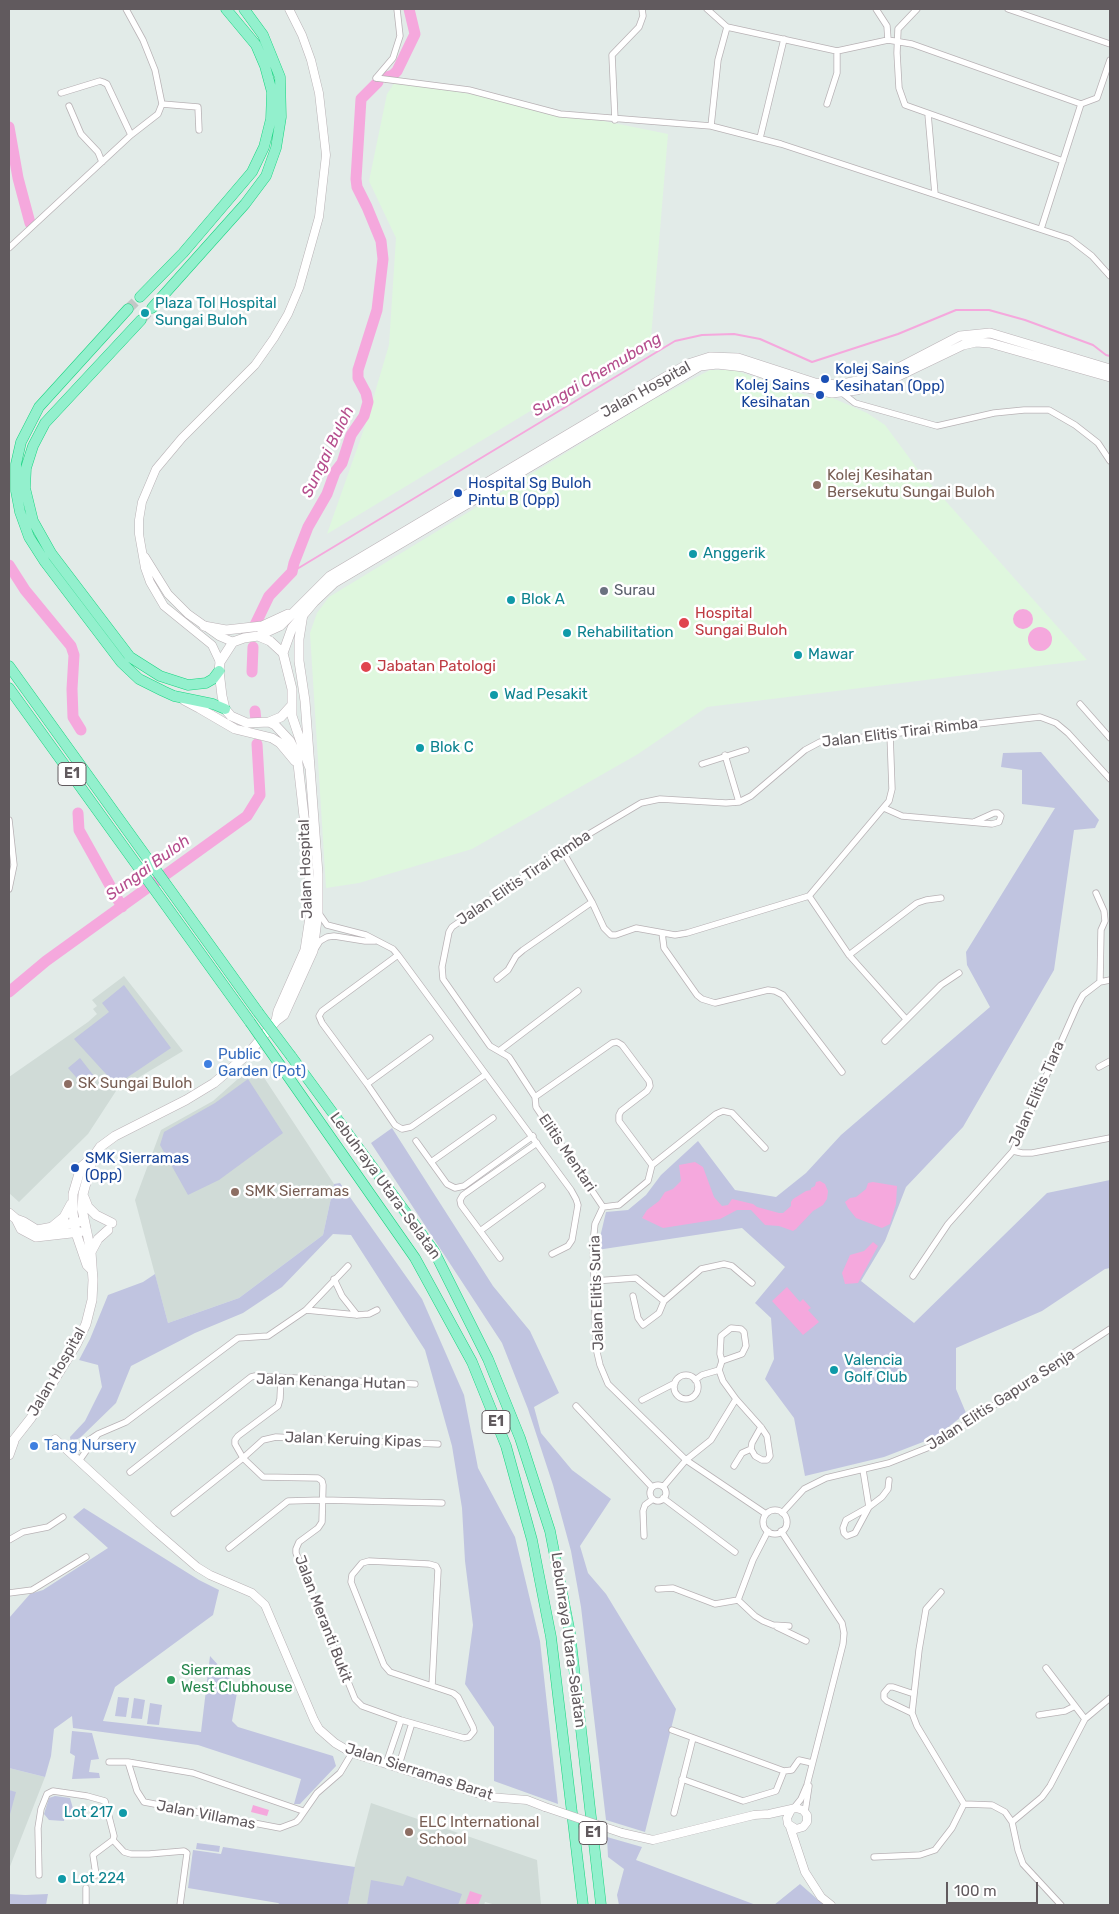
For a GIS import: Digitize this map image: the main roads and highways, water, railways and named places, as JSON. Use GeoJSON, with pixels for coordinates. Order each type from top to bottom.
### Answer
{"type":"FeatureCollection","features":[{"type":"Feature","properties":{"kind":"highway"},"geometry":{"type":"LineString","coordinates":[[140,297],[183,253],[252,172],[264,147],[271,119],[272,92],[266,66],[256,45],[226,9]]}},
{"type":"Feature","properties":{"kind":"highway"},"geometry":{"type":"LineString","coordinates":[[152,308],[245,204],[266,176],[276,148],[281,117],[280,77],[263,35],[244,9]]}},
{"type":"Feature","properties":{"kind":"highway"},"geometry":{"type":"LineString","coordinates":[[128,309],[39,407],[21,442],[16,464],[16,491],[20,512],[29,537],[45,562],[121,662],[139,679],[174,696],[202,701],[225,709]]}},
{"type":"Feature","properties":{"kind":"highway"},"geometry":{"type":"LineString","coordinates":[[141,320],[45,423],[33,446],[26,468],[25,488],[33,521],[51,553],[130,657],[160,676],[188,685],[206,683],[213,679],[219,667]]}},
{"type":"Feature","properties":{"kind":"highway"},"geometry":{"type":"LineString","coordinates":[[76,367],[87,378]]}},
{"type":"Feature","properties":{"kind":"highway","name":"Lebuhraya Utara–Selatan"},"geometry":{"type":"LineString","coordinates":[[9,666],[258,1012],[434,1251],[488,1359],[520,1438],[550,1531],[570,1633],[601,1905]]}},
{"type":"Feature","properties":{"kind":"highway","name":"Lebuhraya Utara–Selatan"},"geometry":{"type":"LineString","coordinates":[[9,688],[250,1022],[415,1258],[472,1362],[506,1446],[532,1540],[551,1637],[583,1905]]}},
{"type":"Feature","properties":{"kind":"main road","name":"Jalan Hospital"},"geometry":{"type":"LineString","coordinates":[[839,388],[885,375],[960,336],[974,333],[990,333],[1110,369]]}},
{"type":"Feature","properties":{"kind":"main road","name":"Jalan Hospital"},"geometry":{"type":"LineString","coordinates":[[258,636],[280,626],[301,610],[330,576],[688,364],[710,357],[738,358],[815,383],[857,390],[890,380],[963,345],[976,342],[990,343],[1110,377]]}},
{"type":"Feature","properties":{"kind":"main road"},"geometry":{"type":"LineString","coordinates":[[204,626],[226,630],[262,626],[301,610]]}},
{"type":"Feature","properties":{"kind":"main road","name":"Jalan Hospital"},"geometry":{"type":"LineString","coordinates":[[301,610],[292,628],[284,653],[292,689],[291,706],[294,725],[309,766]]}},
{"type":"Feature","properties":{"kind":"main road","name":"Jalan Hospital"},"geometry":{"type":"LineString","coordinates":[[91,1269],[87,1265],[74,1223],[72,1201],[76,1179],[81,1167],[93,1157],[100,1147],[115,1136],[178,1104],[214,1083],[248,1054],[284,1014],[313,951],[318,912],[318,874],[302,688],[298,662],[301,610]]}},
{"type":"Feature","properties":{"kind":"main road"},"geometry":{"type":"LineString","coordinates":[[284,653],[270,641],[258,636],[244,638],[233,642],[219,667],[225,709],[231,716],[247,723],[269,722],[281,717],[291,706]]}},
{"type":"Feature","properties":{"kind":"main road"},"geometry":{"type":"LineString","coordinates":[[287,663],[292,668],[302,688]]}},
{"type":"Feature","properties":{"kind":"main road"},"geometry":{"type":"LineString","coordinates":[[174,696],[199,708],[234,729],[245,733],[263,735],[280,743],[290,753],[299,768]]}},
{"type":"Feature","properties":{"kind":"main road","name":"Jalan Hospital"},"geometry":{"type":"LineString","coordinates":[[269,722],[290,741],[297,755],[306,834],[310,918],[305,950],[278,1011],[276,1021]]}},
{"type":"Feature","properties":{"kind":"main road","name":"Jalan Hospital"},"geometry":{"type":"LineString","coordinates":[[9,1455],[11,1444],[31,1418],[76,1345],[86,1324],[92,1300],[91,1252],[82,1209],[83,1194],[93,1157]]}},
{"type":"Feature","properties":{"kind":"main road"},"geometry":{"type":"LineString","coordinates":[[83,1194],[88,1207],[110,1226],[98,1239],[91,1252]]}},
{"type":"Feature","properties":{"kind":"main road"},"geometry":{"type":"LineString","coordinates":[[43,1230],[64,1218],[72,1201]]}},
{"type":"Feature","properties":{"kind":"main road"},"geometry":{"type":"LineString","coordinates":[[12,1216],[37,1230],[74,1223],[86,1226]]}},
{"type":"Feature","properties":{"kind":"main road"},"geometry":{"type":"LineString","coordinates":[[12,1216],[21,1229],[36,1237],[76,1233],[86,1226]]}},
{"type":"Feature","properties":{"kind":"waterway","name":"Sungai Buloh"},"geometry":{"type":"LineString","coordinates":[[387,77],[397,71],[415,34],[409,9]]}},
{"type":"Feature","properties":{"kind":"waterway","name":"Sungai Buloh"},"geometry":{"type":"LineString","coordinates":[[255,625],[269,596],[292,572],[308,527],[327,494],[335,472],[342,463],[351,435],[364,416],[368,402],[366,393],[358,378],[358,370],[377,310],[383,259],[381,241],[357,187],[356,179],[361,99],[378,82]]}},
{"type":"Feature","properties":{"kind":"waterway"},"geometry":{"type":"LineString","coordinates":[[9,127],[18,178],[30,223]]}},
{"type":"Feature","properties":{"kind":"waterway","name":"Sungai Chemubong"},"geometry":{"type":"LineString","coordinates":[[292,572],[675,341],[702,335],[734,334],[760,339],[812,362],[898,334],[956,310],[989,310],[1025,320],[1093,345],[1110,356]]}},
{"type":"Feature","properties":{"kind":"waterway"},"geometry":{"type":"LineString","coordinates":[[9,565],[25,590],[71,646],[74,655],[73,717],[81,730]]}},
{"type":"Feature","properties":{"kind":"waterway","name":"Sungai Buloh"},"geometry":{"type":"LineString","coordinates":[[252,672],[253,647]]}},
{"type":"Feature","properties":{"kind":"waterway","name":"Sungai Buloh"},"geometry":{"type":"LineString","coordinates":[[255,711],[256,721]]}},
{"type":"Feature","properties":{"kind":"waterway","name":"Sungai Buloh"},"geometry":{"type":"LineString","coordinates":[[9,992],[46,961],[247,816],[260,795],[257,744]]}},
{"type":"Feature","properties":{"kind":"waterway"},"geometry":{"type":"LineString","coordinates":[[78,813],[79,830],[122,907]]}},
{"type":"Feature","properties":{"kind":"tunnel"},"geometry":{"type":"LineString","coordinates":[[128,309],[140,297]]}},
{"type":"Feature","properties":{"kind":"tunnel"},"geometry":{"type":"LineString","coordinates":[[141,320],[152,308]]}},
{"type":"Feature","properties":{"kind":"place","name":"Plaza Tol Hospital Sungai Buloh"},"geometry":{"type":"Point","coordinates":[145,313]}},
{"type":"Feature","properties":{"kind":"place","name":"Kolej Sains Kesihatan (Opp)"},"geometry":{"type":"Point","coordinates":[825,379]}},
{"type":"Feature","properties":{"kind":"place","name":"Kolej Sains Kesihatan"},"geometry":{"type":"Point","coordinates":[820,395]}},
{"type":"Feature","properties":{"kind":"place","name":"Kolej Kesihatan Bersekutu Sungai Buloh"},"geometry":{"type":"Point","coordinates":[817,485]}},
{"type":"Feature","properties":{"kind":"place","name":"Hospital Sg Buloh Pintu B (Opp)"},"geometry":{"type":"Point","coordinates":[458,493]}},
{"type":"Feature","properties":{"kind":"place","name":"Anggerik"},"geometry":{"type":"Point","coordinates":[693,554]}},
{"type":"Feature","properties":{"kind":"place","name":"Surau"},"geometry":{"type":"Point","coordinates":[604,591]}},
{"type":"Feature","properties":{"kind":"place","name":"Blok A"},"geometry":{"type":"Point","coordinates":[511,600]}},
{"type":"Feature","properties":{"kind":"place","name":"Hospital Sungai Buloh"},"geometry":{"type":"Point","coordinates":[684,623]}},
{"type":"Feature","properties":{"kind":"place","name":"Rehabilitation"},"geometry":{"type":"Point","coordinates":[567,633]}},
{"type":"Feature","properties":{"kind":"place","name":"Mawar"},"geometry":{"type":"Point","coordinates":[798,655]}},
{"type":"Feature","properties":{"kind":"place","name":"Jabatan Patologi"},"geometry":{"type":"Point","coordinates":[366,667]}},
{"type":"Feature","properties":{"kind":"place","name":"Wad Pesakit"},"geometry":{"type":"Point","coordinates":[494,695]}},
{"type":"Feature","properties":{"kind":"place","name":"Blok C"},"geometry":{"type":"Point","coordinates":[420,748]}},
{"type":"Feature","properties":{"kind":"place","name":"Public Garden (Pot)"},"geometry":{"type":"Point","coordinates":[208,1064]}},
{"type":"Feature","properties":{"kind":"place","name":"SK Sungai Buloh"},"geometry":{"type":"Point","coordinates":[68,1084]}},
{"type":"Feature","properties":{"kind":"place","name":"SMK Sierramas (Opp)"},"geometry":{"type":"Point","coordinates":[75,1168]}},
{"type":"Feature","properties":{"kind":"place","name":"SMK Sierramas"},"geometry":{"type":"Point","coordinates":[235,1192]}},
{"type":"Feature","properties":{"kind":"place","name":"Valencia Golf Club"},"geometry":{"type":"Point","coordinates":[834,1370]}},
{"type":"Feature","properties":{"kind":"place","name":"Tang Nursery"},"geometry":{"type":"Point","coordinates":[34,1446]}},
{"type":"Feature","properties":{"kind":"place","name":"Sierramas West Clubhouse"},"geometry":{"type":"Point","coordinates":[171,1680]}},
{"type":"Feature","properties":{"kind":"place","name":"Lot 217"},"geometry":{"type":"Point","coordinates":[123,1813]}},
{"type":"Feature","properties":{"kind":"place","name":"ELC International School"},"geometry":{"type":"Point","coordinates":[409,1832]}},
{"type":"Feature","properties":{"kind":"place","name":"Lot 224"},"geometry":{"type":"Point","coordinates":[62,1879]}}]}
